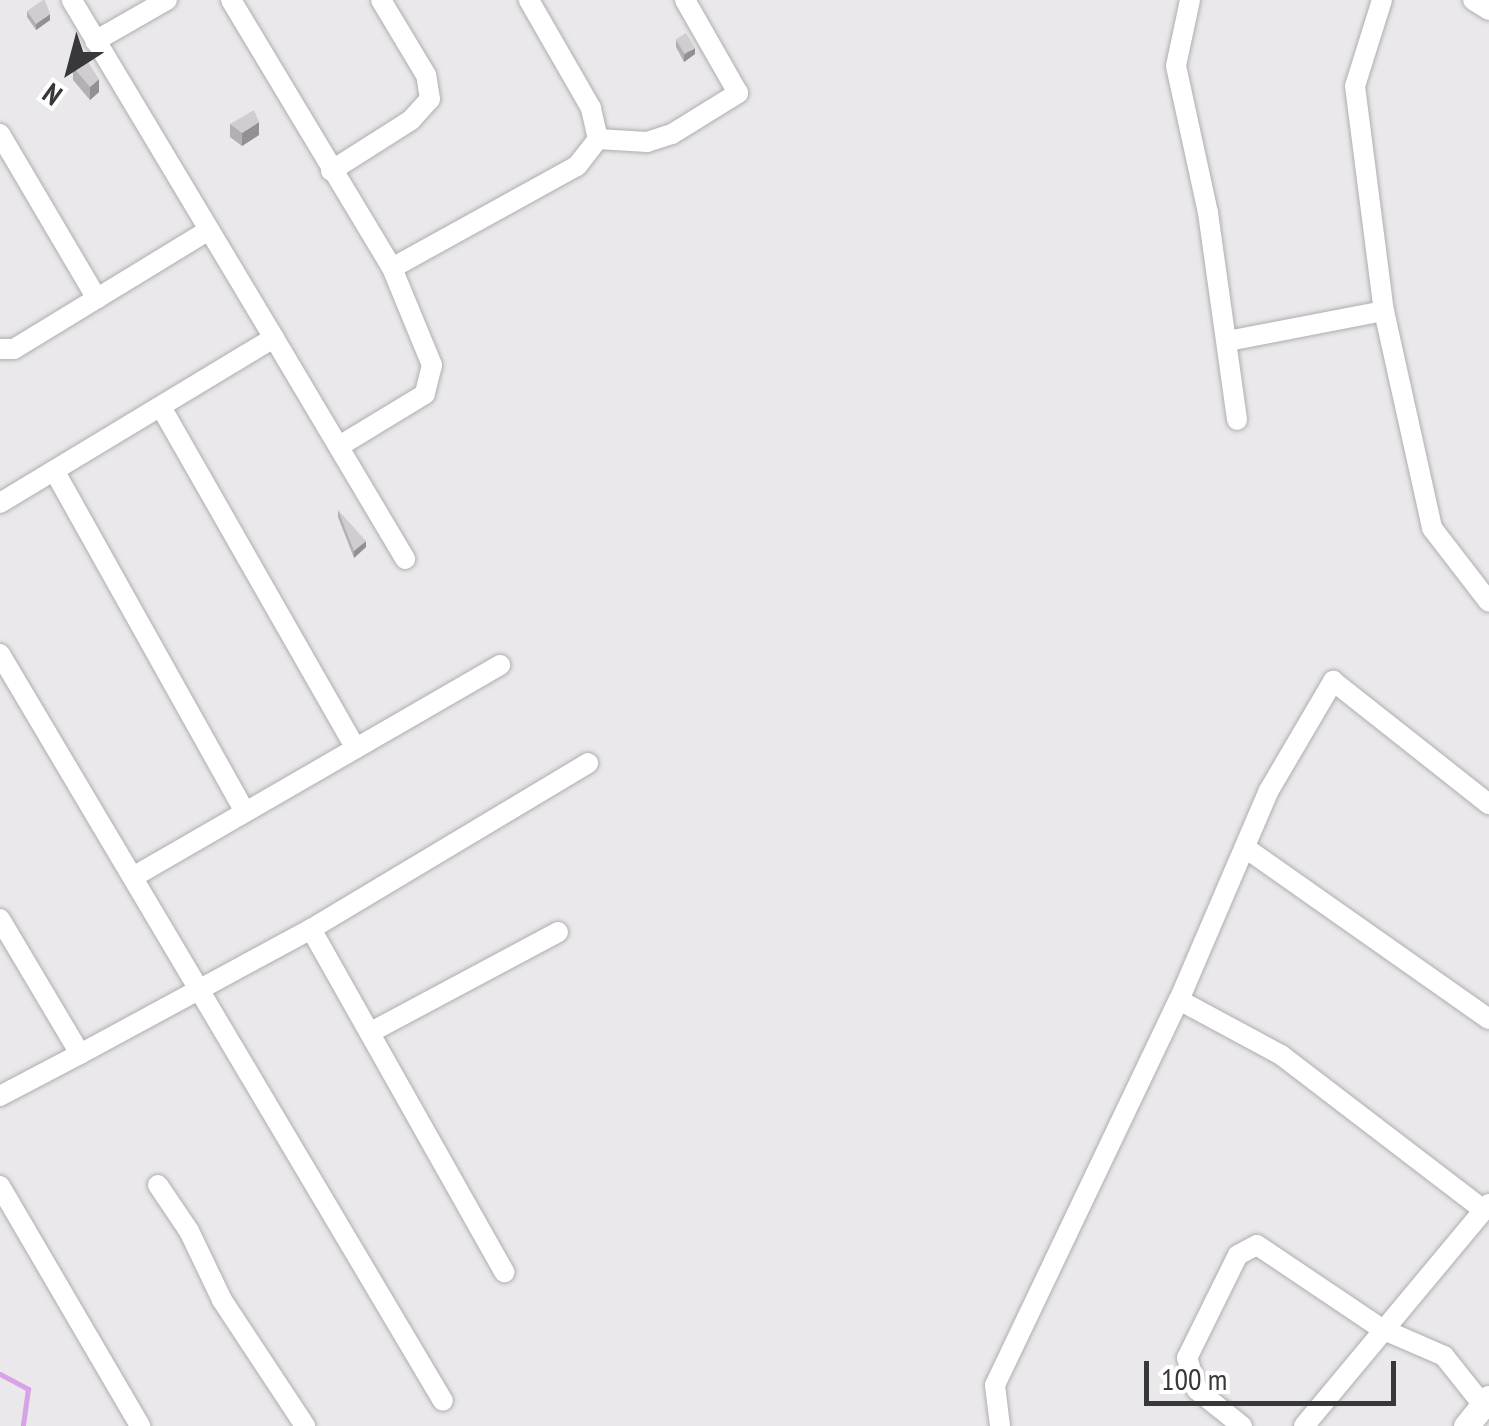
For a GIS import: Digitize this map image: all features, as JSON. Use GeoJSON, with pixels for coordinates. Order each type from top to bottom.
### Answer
{"type":"FeatureCollection","features":[{"type":"Feature","properties":{"kind":"main road"},"geometry":{"type":"LineString","coordinates":[[1466,1426],[1486,1402]]}},
{"type":"Feature","properties":{"kind":"street"},"geometry":{"type":"LineString","coordinates":[[72,0],[207,231],[341,445],[405,559]]}},
{"type":"Feature","properties":{"kind":"street"},"geometry":{"type":"LineString","coordinates":[[95,41],[167,0]]}},
{"type":"Feature","properties":{"kind":"street"},"geometry":{"type":"LineString","coordinates":[[232,0],[392,268],[432,365],[429,388],[341,445]]}},
{"type":"Feature","properties":{"kind":"street"},"geometry":{"type":"LineString","coordinates":[[331,171],[411,120],[430,98],[426,75],[381,0]]}},
{"type":"Feature","properties":{"kind":"street"},"geometry":{"type":"LineString","coordinates":[[529,0],[591,108],[598,139]]}},
{"type":"Feature","properties":{"kind":"street"},"geometry":{"type":"LineString","coordinates":[[598,139],[647,142],[672,134],[738,93],[686,0]]}},
{"type":"Feature","properties":{"kind":"street"},"geometry":{"type":"LineString","coordinates":[[1190,0],[1176,66],[1228,340],[1237,420]]}},
{"type":"Feature","properties":{"kind":"street"},"geometry":{"type":"LineString","coordinates":[[1382,0],[1355,86],[1384,311],[1432,528],[1489,602]]}},
{"type":"Feature","properties":{"kind":"street"},"geometry":{"type":"LineString","coordinates":[[1473,0],[1489,10]]}},
{"type":"Feature","properties":{"kind":"street"},"geometry":{"type":"LineString","coordinates":[[0,134],[97,299]]}},
{"type":"Feature","properties":{"kind":"street"},"geometry":{"type":"LineString","coordinates":[[392,268],[577,166],[598,139]]}},
{"type":"Feature","properties":{"kind":"street"},"geometry":{"type":"LineString","coordinates":[[0,349],[14,349],[207,231]]}},
{"type":"Feature","properties":{"kind":"street"},"geometry":{"type":"LineString","coordinates":[[1228,340],[1384,311]]}},
{"type":"Feature","properties":{"kind":"street"},"geometry":{"type":"LineString","coordinates":[[0,503],[274,338]]}},
{"type":"Feature","properties":{"kind":"street"},"geometry":{"type":"LineString","coordinates":[[162,407],[355,748]]}},
{"type":"Feature","properties":{"kind":"street"},"geometry":{"type":"LineString","coordinates":[[55,472],[243,808]]}},
{"type":"Feature","properties":{"kind":"street"},"geometry":{"type":"LineString","coordinates":[[0,654],[443,1401]]}},
{"type":"Feature","properties":{"kind":"street"},"geometry":{"type":"LineString","coordinates":[[133,877],[243,808],[500,665]]}},
{"type":"Feature","properties":{"kind":"street"},"geometry":{"type":"LineString","coordinates":[[1000,1426],[995,1386],[1179,1000],[1268,792],[1333,680],[1489,804]]}},
{"type":"Feature","properties":{"kind":"street"},"geometry":{"type":"LineString","coordinates":[[0,1096],[202,994],[588,763]]}},
{"type":"Feature","properties":{"kind":"street"},"geometry":{"type":"LineString","coordinates":[[1246,849],[1489,1019]]}},
{"type":"Feature","properties":{"kind":"street"},"geometry":{"type":"LineString","coordinates":[[0,918],[80,1054]]}},
{"type":"Feature","properties":{"kind":"street"},"geometry":{"type":"LineString","coordinates":[[311,929],[504,1272]]}},
{"type":"Feature","properties":{"kind":"street"},"geometry":{"type":"LineString","coordinates":[[372,1032],[558,932]]}},
{"type":"Feature","properties":{"kind":"street"},"geometry":{"type":"LineString","coordinates":[[1179,1000],[1281,1055],[1487,1207],[1304,1426]]}},
{"type":"Feature","properties":{"kind":"street"},"geometry":{"type":"LineString","coordinates":[[0,1186],[140,1426]]}},
{"type":"Feature","properties":{"kind":"street"},"geometry":{"type":"LineString","coordinates":[[158,1186],[189,1231],[222,1300],[305,1426]]}},
{"type":"Feature","properties":{"kind":"street"},"geometry":{"type":"LineString","coordinates":[[1242,1426],[1197,1390],[1187,1358],[1247,1248],[1268,1248],[1382,1329],[1444,1356],[1486,1402]]}},
{"type":"Feature","properties":{"kind":"building"},"geometry":{"type":"Polygon","coordinates":[[[43,0],[50,14],[36,24],[27,11],[43,0]]]}},
{"type":"Feature","properties":{"kind":"building"},"geometry":{"type":"Polygon","coordinates":[[[686,33],[695,48],[684,54],[676,39],[686,33]]]}},
{"type":"Feature","properties":{"kind":"building"},"geometry":{"type":"Polygon","coordinates":[[[86,59],[99,79],[90,87],[73,67],[86,59]]]}},
{"type":"Feature","properties":{"kind":"building"},"geometry":{"type":"Polygon","coordinates":[[[254,110],[259,122],[242,133],[230,124],[254,110]]]}},
{"type":"Feature","properties":{"kind":"building"},"geometry":{"type":"Polygon","coordinates":[[[338,510],[366,541],[354,551],[338,510]]]}},
{"type":"Feature","properties":{"kind":"waterway"},"geometry":{"type":"LineString","coordinates":[[0,1374],[28,1389],[23,1426]]}}]}
